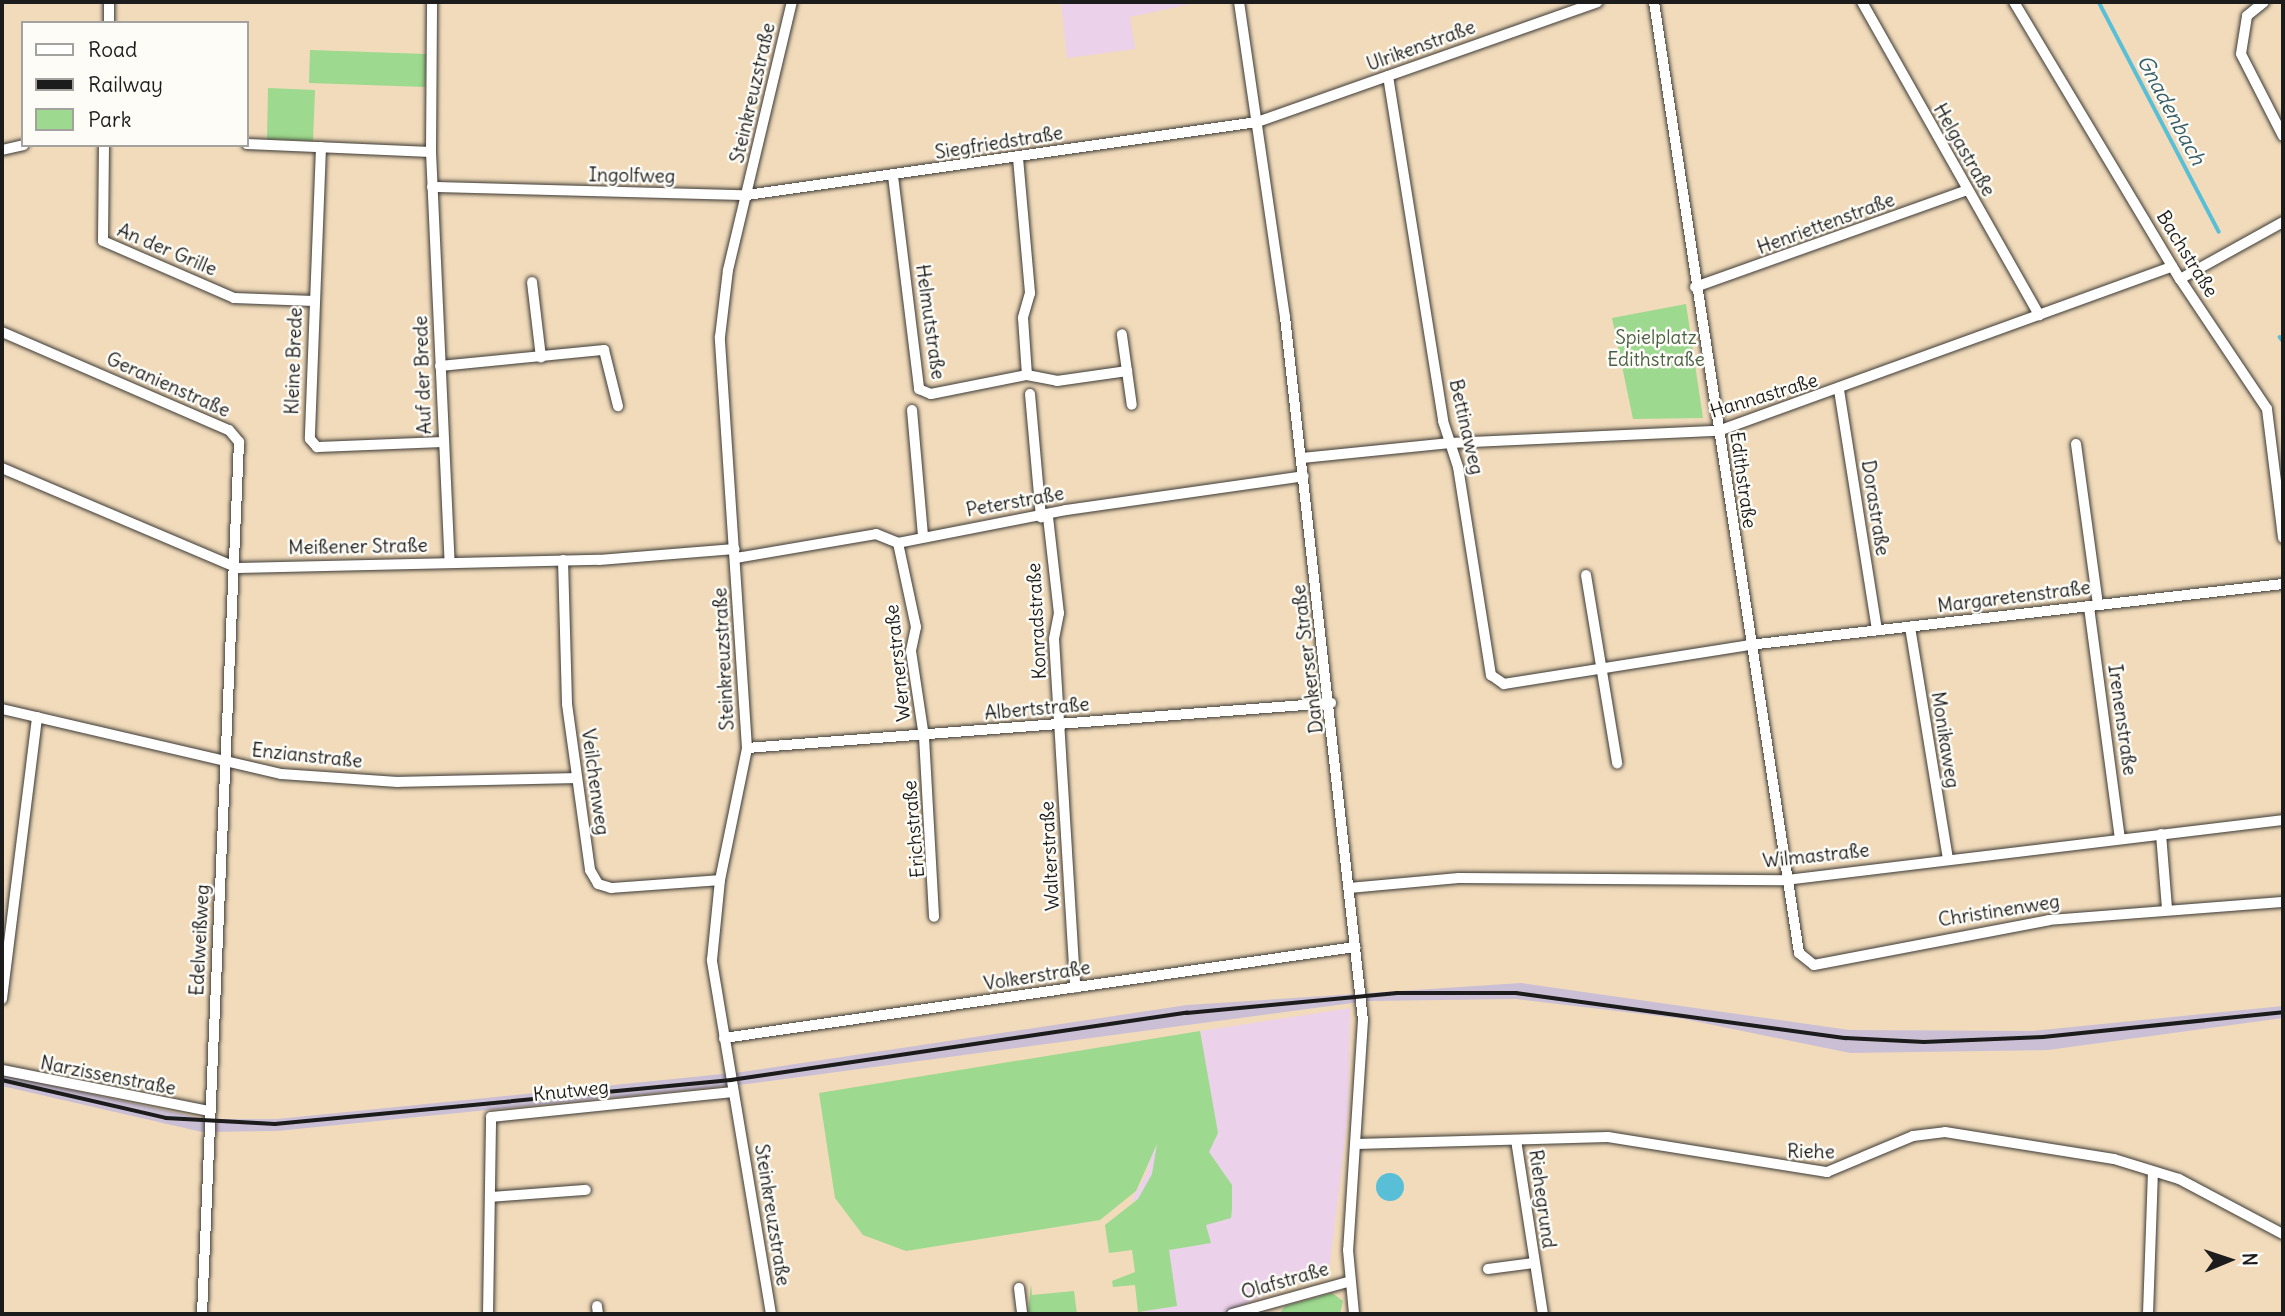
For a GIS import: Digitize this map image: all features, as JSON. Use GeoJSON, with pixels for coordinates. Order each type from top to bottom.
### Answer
{"type":"FeatureCollection","features":[{"type":"Feature","properties":{"kind":"street"},"geometry":{"type":"LineString","coordinates":[[109,2],[109,21]]}},
{"type":"Feature","properties":{"kind":"street","name":"Auf der Brede"},"geometry":{"type":"LineString","coordinates":[[432,2],[432,187],[450,563]]}},
{"type":"Feature","properties":{"kind":"street","name":"Steinkreuzstraße"},"geometry":{"type":"LineString","coordinates":[[771,1314],[712,960],[720,880],[747,748],[720,337],[747,195],[792,2]]}},
{"type":"Feature","properties":{"kind":"street","name":"Dankerser Straße"},"geometry":{"type":"LineString","coordinates":[[1239,2],[1302,458],[1331,703],[1364,1043],[1347,1282],[1354,1314]]}},
{"type":"Feature","properties":{"kind":"street","name":"Ulrikenstraße"},"geometry":{"type":"LineString","coordinates":[[1257,122],[1597,2]]}},
{"type":"Feature","properties":{"kind":"street","name":"Edithstraße"},"geometry":{"type":"LineString","coordinates":[[1654,2],[1786,880]]}},
{"type":"Feature","properties":{"kind":"street","name":"Helgastraße"},"geometry":{"type":"LineString","coordinates":[[1862,2],[2039,315]]}},
{"type":"Feature","properties":{"kind":"street","name":"Bachstraße"},"geometry":{"type":"LineString","coordinates":[[2014,2],[2172,267],[2256,388],[2278,429],[2283,538]]}},
{"type":"Feature","properties":{"kind":"street"},"geometry":{"type":"LineString","coordinates":[[2263,2],[2247,16],[2241,54],[2283,136]]}},
{"type":"Feature","properties":{"kind":"street","name":"Bettinaweg"},"geometry":{"type":"LineString","coordinates":[[1388,76],[1492,675],[1504,684],[1601,671],[1749,645]]}},
{"type":"Feature","properties":{"kind":"street","name":"Siegfriedstraße"},"geometry":{"type":"LineString","coordinates":[[747,195],[1257,122]]}},
{"type":"Feature","properties":{"kind":"street"},"geometry":{"type":"LineString","coordinates":[[248,144],[431,152]]}},
{"type":"Feature","properties":{"kind":"street"},"geometry":{"type":"LineString","coordinates":[[2,150],[21,145]]}},
{"type":"Feature","properties":{"kind":"street","name":"An der Grille"},"geometry":{"type":"LineString","coordinates":[[104,147],[103,241],[234,298],[313,301]]}},
{"type":"Feature","properties":{"kind":"street","name":"Kleine Brede"},"geometry":{"type":"LineString","coordinates":[[321,147],[313,301],[313,444],[444,442]]}},
{"type":"Feature","properties":{"kind":"street"},"geometry":{"type":"LineString","coordinates":[[1017,158],[1030,293],[1023,318],[1027,375]]}},
{"type":"Feature","properties":{"kind":"street","name":"Helmutstraße"},"geometry":{"type":"LineString","coordinates":[[893,176],[919,389],[969,389],[1027,375],[1057,381],[1127,371]]}},
{"type":"Feature","properties":{"kind":"street","name":"Ingolfweg"},"geometry":{"type":"LineString","coordinates":[[432,187],[520,187],[747,195]]}},
{"type":"Feature","properties":{"kind":"street","name":"Henriettenstraße"},"geometry":{"type":"LineString","coordinates":[[1695,288],[1967,190]]}},
{"type":"Feature","properties":{"kind":"street"},"geometry":{"type":"LineString","coordinates":[[2180,279],[2283,222]]}},
{"type":"Feature","properties":{"kind":"street","name":"Hannastraße"},"geometry":{"type":"LineString","coordinates":[[1302,458],[1450,443],[1718,431],[1839,390],[2172,267]]}},
{"type":"Feature","properties":{"kind":"street"},"geometry":{"type":"LineString","coordinates":[[532,282],[541,357]]}},
{"type":"Feature","properties":{"kind":"street","name":"Geranienstraße"},"geometry":{"type":"LineString","coordinates":[[2,332],[237,437],[238,568]]}},
{"type":"Feature","properties":{"kind":"street"},"geometry":{"type":"LineString","coordinates":[[1122,334],[1132,405]]}},
{"type":"Feature","properties":{"kind":"street"},"geometry":{"type":"LineString","coordinates":[[440,366],[604,350],[618,406]]}},
{"type":"Feature","properties":{"kind":"street","name":"Dorastraße"},"geometry":{"type":"LineString","coordinates":[[1839,390],[1877,630]]}},
{"type":"Feature","properties":{"kind":"street","name":"Konradstraße"},"geometry":{"type":"LineString","coordinates":[[1030,394],[1044,518],[1061,724]]}},
{"type":"Feature","properties":{"kind":"street"},"geometry":{"type":"LineString","coordinates":[[912,410],[923,535]]}},
{"type":"Feature","properties":{"kind":"street","name":"Irenenstraße"},"geometry":{"type":"LineString","coordinates":[[2077,444],[2120,838]]}},
{"type":"Feature","properties":{"kind":"street","name":"Meißener Straße"},"geometry":{"type":"LineString","coordinates":[[2,468],[238,568],[735,554]]}},
{"type":"Feature","properties":{"kind":"street","name":"Peterstraße"},"geometry":{"type":"LineString","coordinates":[[735,554],[876,534],[898,543],[923,535],[1304,476]]}},
{"type":"Feature","properties":{"kind":"street","name":"Wernerstraße"},"geometry":{"type":"LineString","coordinates":[[898,543],[916,627],[911,651],[924,737]]}},
{"type":"Feature","properties":{"kind":"street","name":"Veilchenweg"},"geometry":{"type":"LineString","coordinates":[[563,560],[574,778],[590,870],[598,884],[720,880]]}},
{"type":"Feature","properties":{"kind":"street","name":"Edelweißweg"},"geometry":{"type":"LineString","coordinates":[[202,1314],[238,568]]}},
{"type":"Feature","properties":{"kind":"street"},"geometry":{"type":"LineString","coordinates":[[1586,575],[1617,763]]}},
{"type":"Feature","properties":{"kind":"street","name":"Margaretenstraße"},"geometry":{"type":"LineString","coordinates":[[1749,645],[2283,584]]}},
{"type":"Feature","properties":{"kind":"street","name":"Monikaweg"},"geometry":{"type":"LineString","coordinates":[[1910,627],[1948,858]]}},
{"type":"Feature","properties":{"kind":"street","name":"Albertstraße"},"geometry":{"type":"LineString","coordinates":[[747,748],[924,737],[1331,703]]}},
{"type":"Feature","properties":{"kind":"street","name":"Enzianstraße"},"geometry":{"type":"LineString","coordinates":[[2,709],[281,774],[398,782],[574,778]]}},
{"type":"Feature","properties":{"kind":"street"},"geometry":{"type":"LineString","coordinates":[[2,999],[18,827],[37,717]]}},
{"type":"Feature","properties":{"kind":"street","name":"Walterstraße"},"geometry":{"type":"LineString","coordinates":[[1061,724],[1075,987]]}},
{"type":"Feature","properties":{"kind":"street","name":"Erichstraße"},"geometry":{"type":"LineString","coordinates":[[924,737],[934,917]]}},
{"type":"Feature","properties":{"kind":"street","name":"Wilmastraße"},"geometry":{"type":"LineString","coordinates":[[1349,888],[1459,878],[1786,880],[1948,858],[2283,820]]}},
{"type":"Feature","properties":{"kind":"street"},"geometry":{"type":"LineString","coordinates":[[2161,834],[2167,908]]}},
{"type":"Feature","properties":{"kind":"street","name":"Christinenweg"},"geometry":{"type":"LineString","coordinates":[[1786,880],[1799,953],[1814,965],[1962,932],[2167,908],[2283,902]]}},
{"type":"Feature","properties":{"kind":"street","name":"Volkerstraße"},"geometry":{"type":"LineString","coordinates":[[724,1038],[1355,947]]}},
{"type":"Feature","properties":{"kind":"street","name":"Narzissenstraße"},"geometry":{"type":"LineString","coordinates":[[2,1070],[210,1111]]}},
{"type":"Feature","properties":{"kind":"street","name":"Knutweg"},"geometry":{"type":"LineString","coordinates":[[488,1314],[491,1117],[733,1091]]}},
{"type":"Feature","properties":{"kind":"street","name":"Riehe"},"geometry":{"type":"LineString","coordinates":[[1356,1144],[1645,1140],[1781,1169],[1827,1172],[1934,1131],[2084,1151],[2152,1172],[2283,1234]]}},
{"type":"Feature","properties":{"kind":"street","name":"Riehegrund"},"geometry":{"type":"LineString","coordinates":[[1516,1140],[1543,1314]]}},
{"type":"Feature","properties":{"kind":"street"},"geometry":{"type":"LineString","coordinates":[[2148,1314],[2152,1172]]}},
{"type":"Feature","properties":{"kind":"street"},"geometry":{"type":"LineString","coordinates":[[490,1197],[586,1190]]}},
{"type":"Feature","properties":{"kind":"street","name":"Riehegrund"},"geometry":{"type":"LineString","coordinates":[[1488,1269],[1534,1263]]}},
{"type":"Feature","properties":{"kind":"street","name":"Olafstraße"},"geometry":{"type":"LineString","coordinates":[[1232,1314],[1347,1282]]}},
{"type":"Feature","properties":{"kind":"street"},"geometry":{"type":"LineString","coordinates":[[1018,1288],[1022,1314]]}},
{"type":"Feature","properties":{"kind":"shaded area"},"geometry":{"type":"Polygon","coordinates":[[[1061,2],[1200,2],[1130,17],[1135,49],[1067,58],[1061,2]]]}},
{"type":"Feature","properties":{"kind":"shaded area"},"geometry":{"type":"Polygon","coordinates":[[[1521,983],[1849,1030],[2031,1031],[2283,1006],[2283,1018],[2048,1050],[1850,1053],[1684,1019],[1516,999],[1367,1001],[747,1084],[277,1131],[202,1132],[2,1086],[2,1075],[205,1119],[277,1119],[742,1072],[1187,1005],[1521,983]]]}},
{"type":"Feature","properties":{"kind":"shaded area"},"geometry":{"type":"Polygon","coordinates":[[[1350,1008],[1348,1113],[1330,1265],[1223,1314],[1127,1314],[1148,1311],[1133,1197],[1147,1173],[1153,1144],[1217,1133],[1200,1031],[1350,1008]]]}},
{"type":"Feature","properties":{"kind":"green space"},"geometry":{"type":"Polygon","coordinates":[[[310,50],[426,54],[425,87],[309,83],[310,50]]]}},
{"type":"Feature","properties":{"kind":"green space"},"geometry":{"type":"Polygon","coordinates":[[[268,88],[315,90],[313,141],[267,139],[268,88]]]}},
{"type":"Feature","properties":{"kind":"green space","name":"Spielplatz Edithstraße"},"geometry":{"type":"Polygon","coordinates":[[[1686,304],[1703,418],[1633,419],[1612,318],[1686,304]]]}},
{"type":"Feature","properties":{"kind":"green space"},"geometry":{"type":"Polygon","coordinates":[[[1200,1031],[1218,1133],[1209,1152],[1232,1185],[1232,1209],[1231,1218],[1206,1225],[1211,1243],[1169,1250],[1177,1306],[1138,1312],[1135,1285],[1113,1287],[1112,1281],[1135,1272],[1132,1250],[1109,1253],[1105,1225],[1138,1199],[1152,1174],[1157,1144],[1136,1191],[1100,1220],[906,1251],[863,1235],[835,1198],[819,1093],[1200,1031]]]}},
{"type":"Feature","properties":{"kind":"green space"},"geometry":{"type":"Polygon","coordinates":[[[1031,1284],[1032,1295],[1074,1291],[1077,1314],[1028,1314],[1031,1284]]]}},
{"type":"Feature","properties":{"kind":"green space"},"geometry":{"type":"Polygon","coordinates":[[[1332,1293],[1343,1301],[1340,1314],[1279,1314],[1285,1306],[1332,1293]]]}},
{"type":"Feature","properties":{"kind":"water"},"geometry":{"type":"Polygon","coordinates":[[[1390,1173],[1400,1177],[1404,1187],[1400,1197],[1390,1201],[1380,1197],[1376,1187],[1380,1177],[1390,1173]]]}},
{"type":"Feature","properties":{"kind":"waterway","name":"Gnadenbach"},"geometry":{"type":"LineString","coordinates":[[2099,2],[2219,232]]}},
{"type":"Feature","properties":{"kind":"waterway","name":"Gnadenbach"},"geometry":{"type":"LineString","coordinates":[[2280,337],[2283,341]]}},
{"type":"Feature","properties":{"kind":"railway"},"geometry":{"type":"LineString","coordinates":[[2,1080],[166,1118],[275,1124],[731,1080],[1187,1013],[1397,993],[1516,993],[1846,1038],[1924,1042],[2043,1037],[2283,1012]]}}]}
